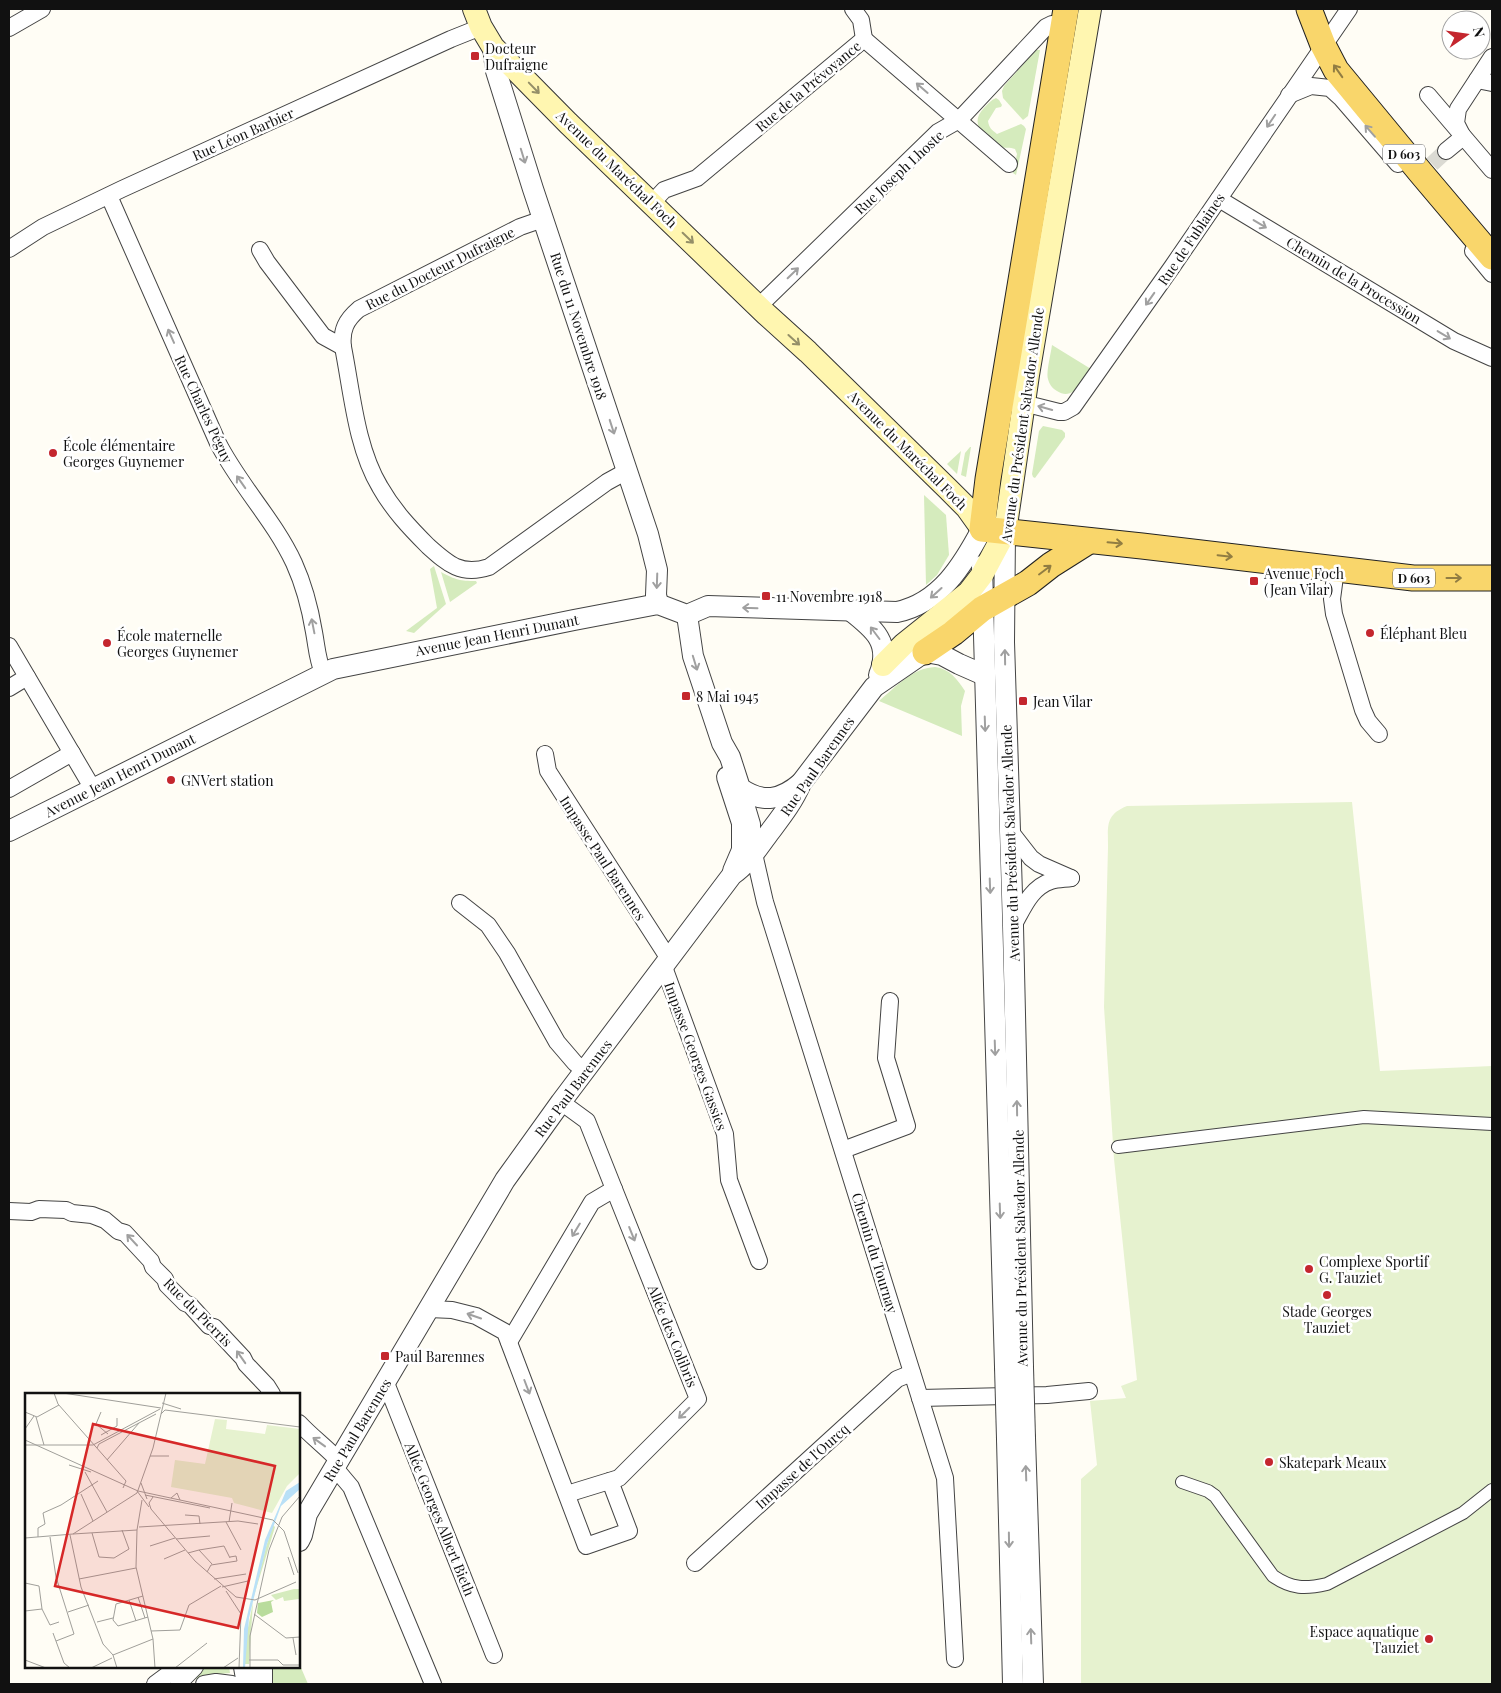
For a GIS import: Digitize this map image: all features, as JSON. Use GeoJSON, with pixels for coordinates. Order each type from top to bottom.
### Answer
{"type":"FeatureCollection","features":[{"type":"Feature","properties":{"kind":"main road","name":"Avenue du Président Salvador Allende"},"geometry":{"type":"LineString","coordinates":[[993,531],[988,479],[1012,401],[1090,9]]}},
{"type":"Feature","properties":{"kind":"main road","name":"D 603"},"geometry":{"type":"LineString","coordinates":[[1309,9],[1323,45],[1336,70],[1426,169],[1492,257]]}},
{"type":"Feature","properties":{"kind":"main road"},"geometry":{"type":"LineString","coordinates":[[1012,401],[1062,95],[1057,57],[1069,15]]}},
{"type":"Feature","properties":{"kind":"main road","name":"Avenue du Maréchal Foch"},"geometry":{"type":"LineString","coordinates":[[478,18],[493,47],[568,123],[993,531]]}},
{"type":"Feature","properties":{"kind":"main road","name":"D 603"},"geometry":{"type":"LineString","coordinates":[[993,531],[1142,546],[1413,578],[1492,578]]}},
{"type":"Feature","properties":{"kind":"main road"},"geometry":{"type":"LineString","coordinates":[[883,665],[904,644],[969,592],[982,575],[993,531]]}},
{"type":"Feature","properties":{"kind":"main road"},"geometry":{"type":"LineString","coordinates":[[925,652],[953,633],[982,609],[1028,583],[1051,565],[1089,541]]}},
{"type":"Feature","properties":{"kind":"street"},"geometry":{"type":"LineString","coordinates":[[9,28],[42,9]]}},
{"type":"Feature","properties":{"kind":"street"},"geometry":{"type":"LineString","coordinates":[[853,9],[861,20],[864,39]]}},
{"type":"Feature","properties":{"kind":"street","name":"Rue de Fublaines"},"geometry":{"type":"LineString","coordinates":[[1012,401],[1059,412],[1064,412],[1073,407],[1127,332],[1349,9]]}},
{"type":"Feature","properties":{"kind":"street"},"geometry":{"type":"LineString","coordinates":[[1069,15],[1074,28],[1077,78]]}},
{"type":"Feature","properties":{"kind":"street","name":"Rue Joseph Lhoste"},"geometry":{"type":"LineString","coordinates":[[758,307],[938,132],[959,120],[1046,27],[1069,15]]}},
{"type":"Feature","properties":{"kind":"street","name":"Rue Léon Barbier"},"geometry":{"type":"LineString","coordinates":[[9,249],[43,228],[109,196],[444,42],[478,18]]}},
{"type":"Feature","properties":{"kind":"street","name":"Rue de la Prévoyance"},"geometry":{"type":"LineString","coordinates":[[652,203],[664,190],[697,178],[864,39],[1009,164]]}},
{"type":"Feature","properties":{"kind":"street","name":"Rue du 11 Novembre 1918"},"geometry":{"type":"LineString","coordinates":[[493,47],[496,71],[543,219],[648,534],[657,570],[656,595],[658,604]]}},
{"type":"Feature","properties":{"kind":"street"},"geometry":{"type":"LineString","coordinates":[[1463,138],[1456,123],[1458,109],[1485,82],[1492,57]]}},
{"type":"Feature","properties":{"kind":"street"},"geometry":{"type":"LineString","coordinates":[[1289,96],[1311,86],[1330,88],[1341,98],[1492,274]]}},
{"type":"Feature","properties":{"kind":"street"},"geometry":{"type":"LineString","coordinates":[[1428,95],[1492,170]]}},
{"type":"Feature","properties":{"kind":"street"},"geometry":{"type":"LineString","coordinates":[[1446,151],[1463,138]]}},
{"type":"Feature","properties":{"kind":"street","name":"Rue Charles Péguy"},"geometry":{"type":"LineString","coordinates":[[109,196],[218,444],[235,474],[281,539],[296,568],[308,603],[317,657],[323,673]]}},
{"type":"Feature","properties":{"kind":"street","name":"Chemin de la Procession"},"geometry":{"type":"LineString","coordinates":[[1218,199],[1454,340],[1492,358]]}},
{"type":"Feature","properties":{"kind":"street","name":"Rue du Docteur Dufraigne"},"geometry":{"type":"LineString","coordinates":[[543,219],[520,227],[359,309],[345,323],[342,335],[343,347],[360,436],[368,461],[379,486],[394,509],[412,531],[442,559],[454,567],[476,571],[488,567],[607,482],[627,471]]}},
{"type":"Feature","properties":{"kind":"street"},"geometry":{"type":"LineString","coordinates":[[260,250],[323,336],[343,347]]}},
{"type":"Feature","properties":{"kind":"street"},"geometry":{"type":"LineString","coordinates":[[658,604],[687,614],[708,606],[898,612],[919,606],[940,590],[968,556],[993,531]]}},
{"type":"Feature","properties":{"kind":"street","name":"Avenue du Président Salvador Allende"},"geometry":{"type":"LineString","coordinates":[[993,531],[1004,596],[1013,926],[1014,1367]]}},
{"type":"Feature","properties":{"kind":"street"},"geometry":{"type":"LineString","coordinates":[[1336,569],[1332,599],[1334,614],[1363,710],[1379,734]]}},
{"type":"Feature","properties":{"kind":"street","name":"Avenue du Président Salvador Allende"},"geometry":{"type":"LineString","coordinates":[[982,575],[984,675],[1016,1439],[1032,1684]]}},
{"type":"Feature","properties":{"kind":"street","name":"Avenue Jean Henri Dunant"},"geometry":{"type":"LineString","coordinates":[[9,830],[323,673],[345,666],[658,604]]}},
{"type":"Feature","properties":{"kind":"street"},"geometry":{"type":"LineString","coordinates":[[851,611],[875,631],[881,640],[884,652],[883,665]]}},
{"type":"Feature","properties":{"kind":"street"},"geometry":{"type":"LineString","coordinates":[[687,614],[692,656],[722,743],[730,757],[740,788],[755,796],[780,797],[789,793],[801,783]]}},
{"type":"Feature","properties":{"kind":"street"},"geometry":{"type":"LineString","coordinates":[[9,646],[93,789]]}},
{"type":"Feature","properties":{"kind":"street"},"geometry":{"type":"LineString","coordinates":[[925,652],[942,655],[984,675]]}},
{"type":"Feature","properties":{"kind":"street","name":"Rue Paul Barennes"},"geometry":{"type":"LineString","coordinates":[[874,687],[925,652]]}},
{"type":"Feature","properties":{"kind":"street","name":"Rue Paul Barennes"},"geometry":{"type":"LineString","coordinates":[[300,1539],[303,1517],[337,1464],[505,1180],[561,1102],[732,875],[743,868],[794,800],[801,783],[874,687],[883,665]]}},
{"type":"Feature","properties":{"kind":"street"},"geometry":{"type":"LineString","coordinates":[[9,688],[27,677]]}},
{"type":"Feature","properties":{"kind":"street"},"geometry":{"type":"LineString","coordinates":[[722,743],[721,760],[742,823],[742,850],[732,875]]}},
{"type":"Feature","properties":{"kind":"street"},"geometry":{"type":"LineString","coordinates":[[9,789],[72,753]]}},
{"type":"Feature","properties":{"kind":"street","name":"Impasse Paul Barennes"},"geometry":{"type":"LineString","coordinates":[[545,754],[548,771],[667,963]]}},
{"type":"Feature","properties":{"kind":"street","name":"Chemin du Tournay"},"geometry":{"type":"LineString","coordinates":[[740,788],[752,824],[754,854],[765,902],[945,1478],[955,1659]]}},
{"type":"Feature","properties":{"kind":"street"},"geometry":{"type":"LineString","coordinates":[[1010,831],[1031,858],[1039,864],[1071,878],[1051,881],[1039,887],[1027,899],[1013,926]]}},
{"type":"Feature","properties":{"kind":"street"},"geometry":{"type":"LineString","coordinates":[[460,903],[488,925],[507,953],[557,1042],[575,1063],[585,1071]]}},
{"type":"Feature","properties":{"kind":"street","name":"Impasse Georges Gassies"},"geometry":{"type":"LineString","coordinates":[[667,963],[725,1134],[729,1180],[759,1261]]}},
{"type":"Feature","properties":{"kind":"street"},"geometry":{"type":"LineString","coordinates":[[843,1150],[907,1126],[886,1058],[890,1001]]}},
{"type":"Feature","properties":{"kind":"street","name":"Allée des Colibris"},"geometry":{"type":"LineString","coordinates":[[561,1102],[587,1121],[698,1400],[619,1478],[567,1494]]}},
{"type":"Feature","properties":{"kind":"street"},"geometry":{"type":"LineString","coordinates":[[1118,1146],[1364,1117],[1492,1124]]}},
{"type":"Feature","properties":{"kind":"street"},"geometry":{"type":"LineString","coordinates":[[509,1342],[592,1202],[614,1189]]}},
{"type":"Feature","properties":{"kind":"street","name":"Rue du Pierris"},"geometry":{"type":"LineString","coordinates":[[9,1211],[31,1212],[39,1209],[66,1210],[72,1213],[82,1213],[105,1220],[118,1231],[125,1233],[151,1261],[153,1267],[165,1279],[167,1285],[209,1326],[214,1327],[243,1358],[271,1393]]}},
{"type":"Feature","properties":{"kind":"street"},"geometry":{"type":"LineString","coordinates":[[429,1309],[452,1310],[476,1316],[504,1332],[586,1546],[629,1530],[610,1481]]}},
{"type":"Feature","properties":{"kind":"street","name":"Impasse de l'Ourcq"},"geometry":{"type":"LineString","coordinates":[[695,1563],[897,1379],[912,1373]]}},
{"type":"Feature","properties":{"kind":"street","name":"Allée Georges Albert Bieth"},"geometry":{"type":"LineString","coordinates":[[386,1382],[494,1655]]}},
{"type":"Feature","properties":{"kind":"street"},"geometry":{"type":"LineString","coordinates":[[920,1398],[1047,1396],[1089,1391]]}},
{"type":"Feature","properties":{"kind":"street"},"geometry":{"type":"LineString","coordinates":[[300,1424],[314,1439],[322,1443],[351,1487],[433,1684]]}},
{"type":"Feature","properties":{"kind":"street","name":"Avenue du Président Salvador Allende"},"geometry":{"type":"LineString","coordinates":[[1013,1684],[1016,1439]]}},
{"type":"Feature","properties":{"kind":"street"},"geometry":{"type":"LineString","coordinates":[[1182,1482],[1208,1491],[1215,1496],[1273,1576],[1284,1584],[1311,1588],[1327,1584],[1463,1513],[1492,1490]]}},
{"type":"Feature","properties":{"kind":"street"},"geometry":{"type":"LineString","coordinates":[[155,1684],[177,1668]]}},
{"type":"Feature","properties":{"kind":"street"},"geometry":{"type":"LineString","coordinates":[[178,1684],[194,1668]]}},
{"type":"Feature","properties":{"kind":"street"},"geometry":{"type":"LineString","coordinates":[[246,1668],[258,1676]]}},
{"type":"Feature","properties":{"kind":"street"},"geometry":{"type":"LineString","coordinates":[[204,1684],[216,1682],[232,1684]]}},
{"type":"Feature","properties":{"kind":"green space"},"geometry":{"type":"Polygon","coordinates":[[[1036,50],[1040,50],[1028,116],[1023,120],[1003,98],[1002,91],[1004,86],[1036,50]]]}},
{"type":"Feature","properties":{"kind":"green space"},"geometry":{"type":"Polygon","coordinates":[[[996,98],[1002,105],[996,108],[988,121],[992,130],[997,134],[1021,124],[1026,129],[1016,175],[1013,173],[1017,154],[1015,149],[1002,147],[994,143],[984,135],[978,125],[979,114],[996,98]]]}},
{"type":"Feature","properties":{"kind":"green space"},"geometry":{"type":"Polygon","coordinates":[[[1052,345],[1091,369],[1077,388],[1068,394],[1063,394],[1056,390],[1049,381],[1048,372],[1052,345]]]}},
{"type":"Feature","properties":{"kind":"green space"},"geometry":{"type":"Polygon","coordinates":[[[1043,426],[1062,430],[1065,433],[1065,437],[1035,478],[1032,474],[1039,431],[1043,426]]]}},
{"type":"Feature","properties":{"kind":"green space"},"geometry":{"type":"Polygon","coordinates":[[[970,447],[966,477],[961,475],[965,453],[970,447]]]}},
{"type":"Feature","properties":{"kind":"green space"},"geometry":{"type":"Polygon","coordinates":[[[961,451],[957,474],[947,464],[961,451]]]}},
{"type":"Feature","properties":{"kind":"green space"},"geometry":{"type":"Polygon","coordinates":[[[924,495],[946,515],[949,555],[937,575],[926,585],[924,495]]]}},
{"type":"Feature","properties":{"kind":"green space"},"geometry":{"type":"Polygon","coordinates":[[[434,566],[446,604],[414,633],[406,631],[437,608],[430,569],[434,566]]]}},
{"type":"Feature","properties":{"kind":"green space"},"geometry":{"type":"Polygon","coordinates":[[[441,572],[458,580],[476,581],[477,583],[450,602],[441,572]]]}},
{"type":"Feature","properties":{"kind":"green space"},"geometry":{"type":"Polygon","coordinates":[[[935,667],[949,672],[965,691],[961,706],[962,736],[879,701],[898,684],[912,675],[927,668],[935,667]]]}},
{"type":"Feature","properties":{"kind":"green space","name":"Complexe Sportif G. Tauziet"},"geometry":{"type":"Polygon","coordinates":[[[1352,802],[1380,1071],[1492,1066],[1492,1684],[1081,1684],[1081,1479],[1097,1465],[1090,1401],[1126,1398],[1121,1386],[1137,1380],[1114,1159],[1104,1007],[1109,822],[1115,813],[1127,806],[1352,802]]]}},
{"type":"Feature","properties":{"kind":"green space"},"geometry":{"type":"Polygon","coordinates":[[[300,1665],[308,1684],[273,1684],[272,1668],[300,1668],[300,1665]]]}},
{"type":"Feature","properties":{"kind":"green space"},"geometry":{"type":"Polygon","coordinates":[[[205,1668],[229,1668],[230,1673],[191,1680],[205,1668]]]}},
{"type":"Feature","properties":{"kind":"tunnel"},"geometry":{"type":"LineString","coordinates":[[1432,164],[1446,151]]}},
{"type":"Feature","properties":{"kind":"place","name":"Docteur Dufraigne"},"geometry":{"type":"Point","coordinates":[475,56]}},
{"type":"Feature","properties":{"kind":"place","name":"École élémentaire Georges Guynemer"},"geometry":{"type":"Point","coordinates":[53,453]}},
{"type":"Feature","properties":{"kind":"place","name":"Avenue Foch (Jean Vilar)"},"geometry":{"type":"Point","coordinates":[1254,581]}},
{"type":"Feature","properties":{"kind":"place","name":"11 Novembre 1918"},"geometry":{"type":"Point","coordinates":[766,596]}},
{"type":"Feature","properties":{"kind":"place","name":"Éléphant Bleu"},"geometry":{"type":"Point","coordinates":[1370,633]}},
{"type":"Feature","properties":{"kind":"place","name":"École maternelle Georges Guynemer"},"geometry":{"type":"Point","coordinates":[107,643]}},
{"type":"Feature","properties":{"kind":"place","name":"8 Mai 1945"},"geometry":{"type":"Point","coordinates":[686,696]}},
{"type":"Feature","properties":{"kind":"place","name":"Jean Vilar"},"geometry":{"type":"Point","coordinates":[1023,701]}},
{"type":"Feature","properties":{"kind":"place","name":"GNVert station"},"geometry":{"type":"Point","coordinates":[171,780]}},
{"type":"Feature","properties":{"kind":"place","name":"Complexe Sportif G. Tauziet"},"geometry":{"type":"Point","coordinates":[1309,1269]}},
{"type":"Feature","properties":{"kind":"place","name":"Stade Georges Tauziet"},"geometry":{"type":"Point","coordinates":[1327,1295]}},
{"type":"Feature","properties":{"kind":"place","name":"Paul Barennes"},"geometry":{"type":"Point","coordinates":[385,1356]}},
{"type":"Feature","properties":{"kind":"place","name":"Skatepark Meaux"},"geometry":{"type":"Point","coordinates":[1269,1462]}},
{"type":"Feature","properties":{"kind":"place","name":"Espace aquatique Tauziet"},"geometry":{"type":"Point","coordinates":[1429,1639]}}]}
